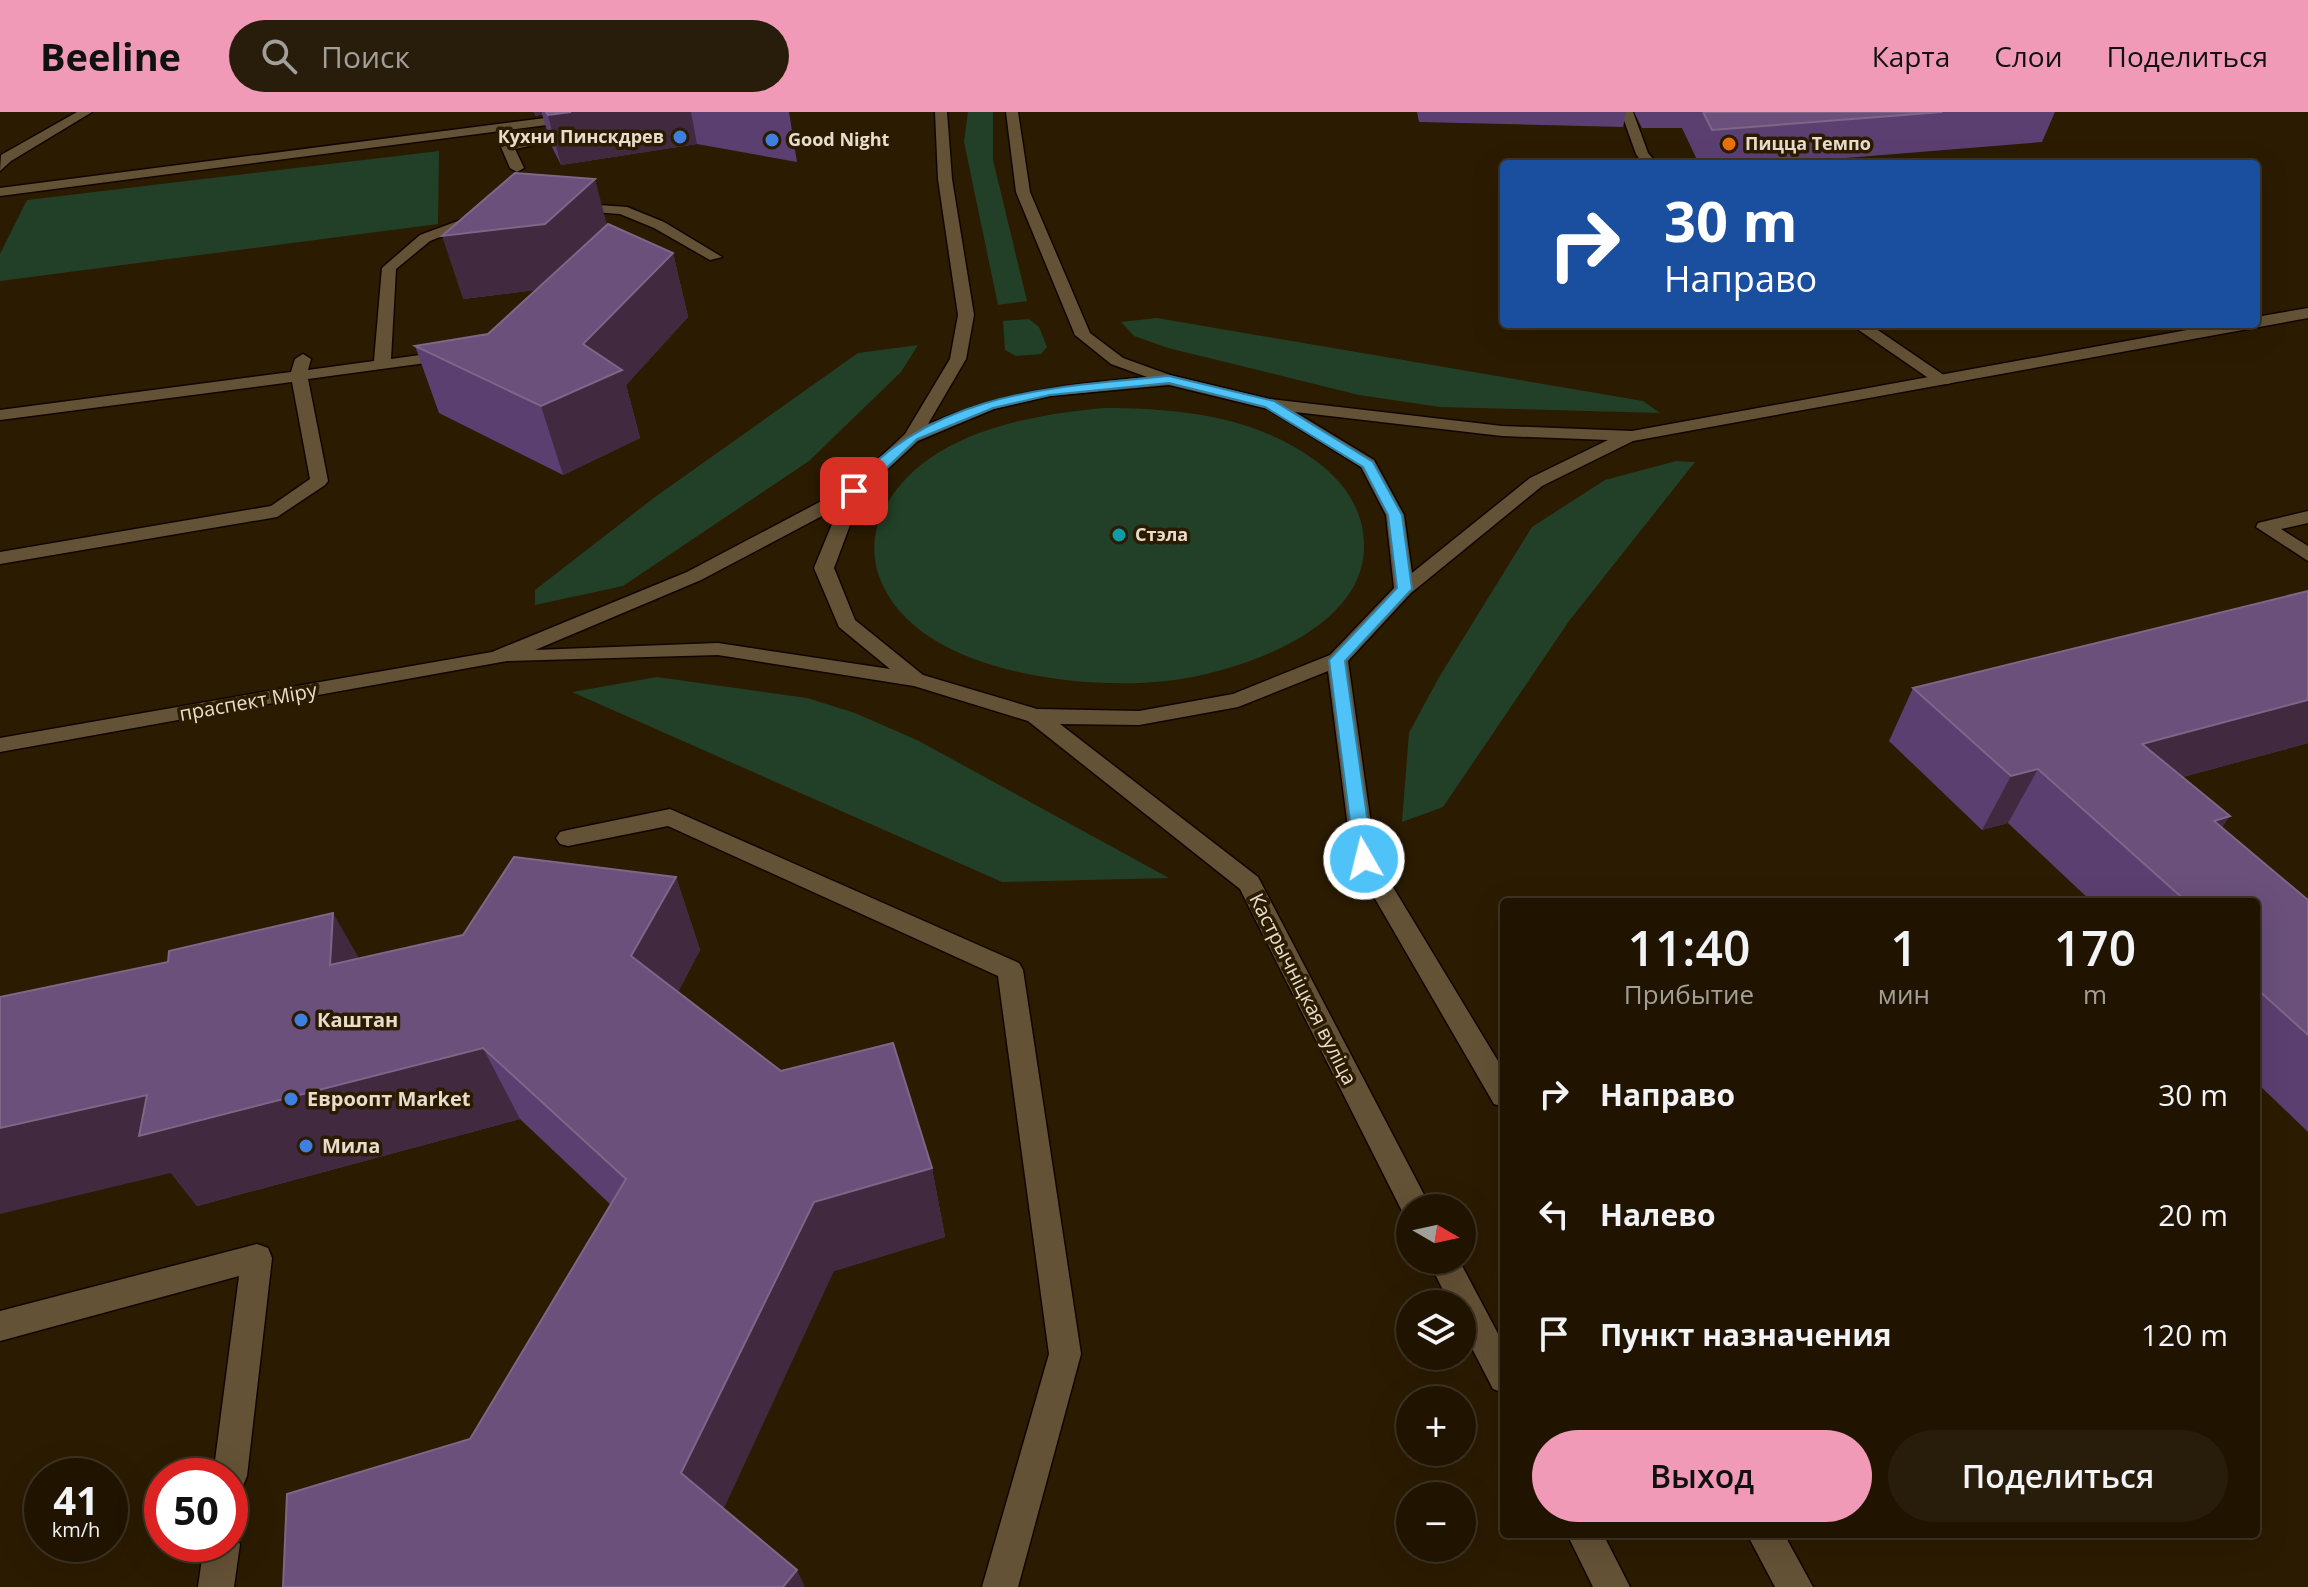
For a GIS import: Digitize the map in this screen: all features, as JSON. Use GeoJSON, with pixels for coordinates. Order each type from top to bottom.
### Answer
{"type":"FeatureCollection","features":[{"type":"Feature","properties":{"kind":"main road"},"geometry":{"type":"LineString","coordinates":[[0,167],[6,158],[86,112]]}},
{"type":"Feature","properties":{"kind":"main road"},"geometry":{"type":"LineString","coordinates":[[0,192],[547,121],[574,112]]}},
{"type":"Feature","properties":{"kind":"main road"},"geometry":{"type":"LineString","coordinates":[[497,658],[694,576],[854,491],[912,437],[958,359],[966,315],[945,179],[941,112]]}},
{"type":"Feature","properties":{"kind":"main road"},"geometry":{"type":"LineString","coordinates":[[1012,112],[1023,192],[1083,335],[1117,361],[1169,380],[1269,404],[1502,431],[1632,436],[2224,328]]}},
{"type":"Feature","properties":{"kind":"main road"},"geometry":{"type":"LineString","coordinates":[[1627,112],[1647,160]]}},
{"type":"Feature","properties":{"kind":"main road"},"geometry":{"type":"LineString","coordinates":[[517,168],[507,147],[594,129],[591,121]]}},
{"type":"Feature","properties":{"kind":"main road"},"geometry":{"type":"LineString","coordinates":[[559,206],[622,210],[659,225],[715,257]]}},
{"type":"Feature","properties":{"kind":"main road"},"geometry":{"type":"LineString","coordinates":[[382,365],[389,268],[425,238],[492,216]]}},
{"type":"Feature","properties":{"kind":"main road"},"geometry":{"type":"LineString","coordinates":[[2260,321],[2308,313]]}},
{"type":"Feature","properties":{"kind":"main road"},"geometry":{"type":"LineString","coordinates":[[1864,328],[1943,380]]}},
{"type":"Feature","properties":{"kind":"main road"},"geometry":{"type":"LineString","coordinates":[[0,415],[160,394],[301,366],[382,365],[427,359]]}},
{"type":"Feature","properties":{"kind":"main road"},"geometry":{"type":"LineString","coordinates":[[0,558],[277,511],[319,481],[301,366]]}},
{"type":"Feature","properties":{"kind":"main road"},"geometry":{"type":"LineString","coordinates":[[160,394],[167,377]]}},
{"type":"Feature","properties":{"kind":"main road"},"geometry":{"type":"LineString","coordinates":[[912,437],[989,405],[1050,391],[1169,380]]}},
{"type":"Feature","properties":{"kind":"main road"},"geometry":{"type":"LineString","coordinates":[[1269,404],[1368,464],[1395,515],[1404,589]]}},
{"type":"Feature","properties":{"kind":"main road"},"geometry":{"type":"LineString","coordinates":[[497,658],[718,649],[916,680],[1036,716],[1139,718],[1224,703],[1337,660],[1404,589],[1536,482],[1632,436]]}},
{"type":"Feature","properties":{"kind":"main road"},"geometry":{"type":"LineString","coordinates":[[854,491],[824,568],[846,623],[916,680]]}},
{"type":"Feature","properties":{"kind":"main road"},"geometry":{"type":"LineString","coordinates":[[2308,517],[2265,527],[2308,555]]}},
{"type":"Feature","properties":{"kind":"main road","name":"праспект Міру"},"geometry":{"type":"LineString","coordinates":[[0,745],[497,658]]}},
{"type":"Feature","properties":{"kind":"main road"},"geometry":{"type":"LineString","coordinates":[[1337,660],[1364,859],[1500,1089]]}},
{"type":"Feature","properties":{"kind":"main road","name":"Кастрычніцкая вуліца"},"geometry":{"type":"LineString","coordinates":[[1036,716],[1249,883],[1409,1194]]}},
{"type":"Feature","properties":{"kind":"main road"},"geometry":{"type":"LineString","coordinates":[[568,838],[670,817],[1010,970],[1065,1354],[1000,1587]]}},
{"type":"Feature","properties":{"kind":"main road"},"geometry":{"type":"LineString","coordinates":[[0,1326],[257,1258],[232,1458]]}},
{"type":"Feature","properties":{"kind":"main road"},"geometry":{"type":"LineString","coordinates":[[1450,1274],[1500,1370]]}},
{"type":"Feature","properties":{"kind":"main road"},"geometry":{"type":"LineString","coordinates":[[1586,1538],[1612,1587]]}},
{"type":"Feature","properties":{"kind":"main road"},"geometry":{"type":"LineString","coordinates":[[1766,1538],[1795,1587]]}},
{"type":"Feature","properties":{"kind":"main road"},"geometry":{"type":"LineString","coordinates":[[216,1587],[219,1562]]}},
{"type":"Feature","properties":{"kind":"green space"},"geometry":{"type":"Polygon","coordinates":[[[968,112],[993,112],[993,160],[1027,301],[998,305],[964,142],[968,112]]]}},
{"type":"Feature","properties":{"kind":"green space"},"geometry":{"type":"Polygon","coordinates":[[[439,151],[438,224],[0,281],[0,254],[27,200],[439,151]]]}},
{"type":"Feature","properties":{"kind":"green space"},"geometry":{"type":"Polygon","coordinates":[[[1157,318],[1643,401],[1660,413],[1440,407],[1359,395],[1168,348],[1134,336],[1121,322],[1157,318]]]}},
{"type":"Feature","properties":{"kind":"green space"},"geometry":{"type":"Polygon","coordinates":[[[1029,319],[1039,327],[1047,347],[1041,354],[1016,356],[1005,350],[1003,321],[1029,319]]]}},
{"type":"Feature","properties":{"kind":"green space"},"geometry":{"type":"Polygon","coordinates":[[[918,345],[901,372],[809,461],[623,586],[535,605],[535,590],[655,497],[858,353],[918,345]]]}},
{"type":"Feature","properties":{"kind":"green space"},"geometry":{"type":"Polygon","coordinates":[[[1104,408],[1187,413],[1242,424],[1293,446],[1316,461],[1335,477],[1350,496],[1363,530],[1360,572],[1347,597],[1327,619],[1273,652],[1214,672],[1150,682],[1107,683],[1013,671],[969,657],[930,637],[899,610],[879,576],[874,553],[875,538],[881,516],[898,488],[920,466],[976,434],[1041,416],[1104,408]]]}},
{"type":"Feature","properties":{"kind":"green space"},"geometry":{"type":"Polygon","coordinates":[[[1676,461],[1695,462],[1569,621],[1443,807],[1402,822],[1409,733],[1438,679],[1532,527],[1605,480],[1676,461]]]}},
{"type":"Feature","properties":{"kind":"green space"},"geometry":{"type":"Polygon","coordinates":[[[657,677],[807,698],[855,713],[919,741],[1169,878],[1002,882],[572,692],[657,677]]]}},
{"type":"Feature","properties":{"kind":"building"},"geometry":{"type":"Polygon","coordinates":[[[1703,112],[1942,112],[1712,130],[1703,112]]]}},
{"type":"Feature","properties":{"kind":"building"},"geometry":{"type":"Polygon","coordinates":[[[515,173],[595,179],[545,224],[442,236],[515,173]]]}},
{"type":"Feature","properties":{"kind":"building"},"geometry":{"type":"Polygon","coordinates":[[[608,224],[673,253],[583,344],[622,370],[541,406],[415,346],[488,334],[608,224]]]}},
{"type":"Feature","properties":{"kind":"building"},"geometry":{"type":"Polygon","coordinates":[[[2308,591],[2308,700],[2142,744],[2230,816],[2214,821],[2308,900],[2308,1035],[2260,992],[2260,898],[2183,898],[2038,769],[2011,776],[1913,688],[2308,591]]]}},
{"type":"Feature","properties":{"kind":"building"},"geometry":{"type":"Polygon","coordinates":[[[514,857],[676,877],[631,956],[781,1071],[893,1043],[932,1168],[814,1202],[681,1473],[797,1570],[783,1587],[283,1587],[287,1494],[470,1439],[626,1179],[483,1048],[139,1136],[147,1095],[0,1128],[0,997],[168,962],[169,951],[333,913],[330,965],[463,935],[514,857]]]}},
{"type":"Feature","properties":{"kind":"place","name":"Кухни Пинскдрев"},"geometry":{"type":"Point","coordinates":[680,137]}},
{"type":"Feature","properties":{"kind":"place","name":"Good Night"},"geometry":{"type":"Point","coordinates":[772,140]}},
{"type":"Feature","properties":{"kind":"place","name":"Пицца Темпо"},"geometry":{"type":"Point","coordinates":[1729,144]}},
{"type":"Feature","properties":{"kind":"place","name":"Стэла"},"geometry":{"type":"Point","coordinates":[1119,535]}},
{"type":"Feature","properties":{"kind":"place","name":"Каштан"},"geometry":{"type":"Point","coordinates":[301,1020]}},
{"type":"Feature","properties":{"kind":"place","name":"Евроопт Market"},"geometry":{"type":"Point","coordinates":[291,1099]}},
{"type":"Feature","properties":{"kind":"place","name":"Мила"},"geometry":{"type":"Point","coordinates":[306,1146]}},
{"type":"Feature","properties":{"kind":"route"},"geometry":{"type":"LineString","coordinates":[[854,491],[912,437],[989,405],[1050,391],[1169,380],[1269,404],[1368,464],[1395,515],[1404,589],[1337,660],[1364,859]]}}]}
